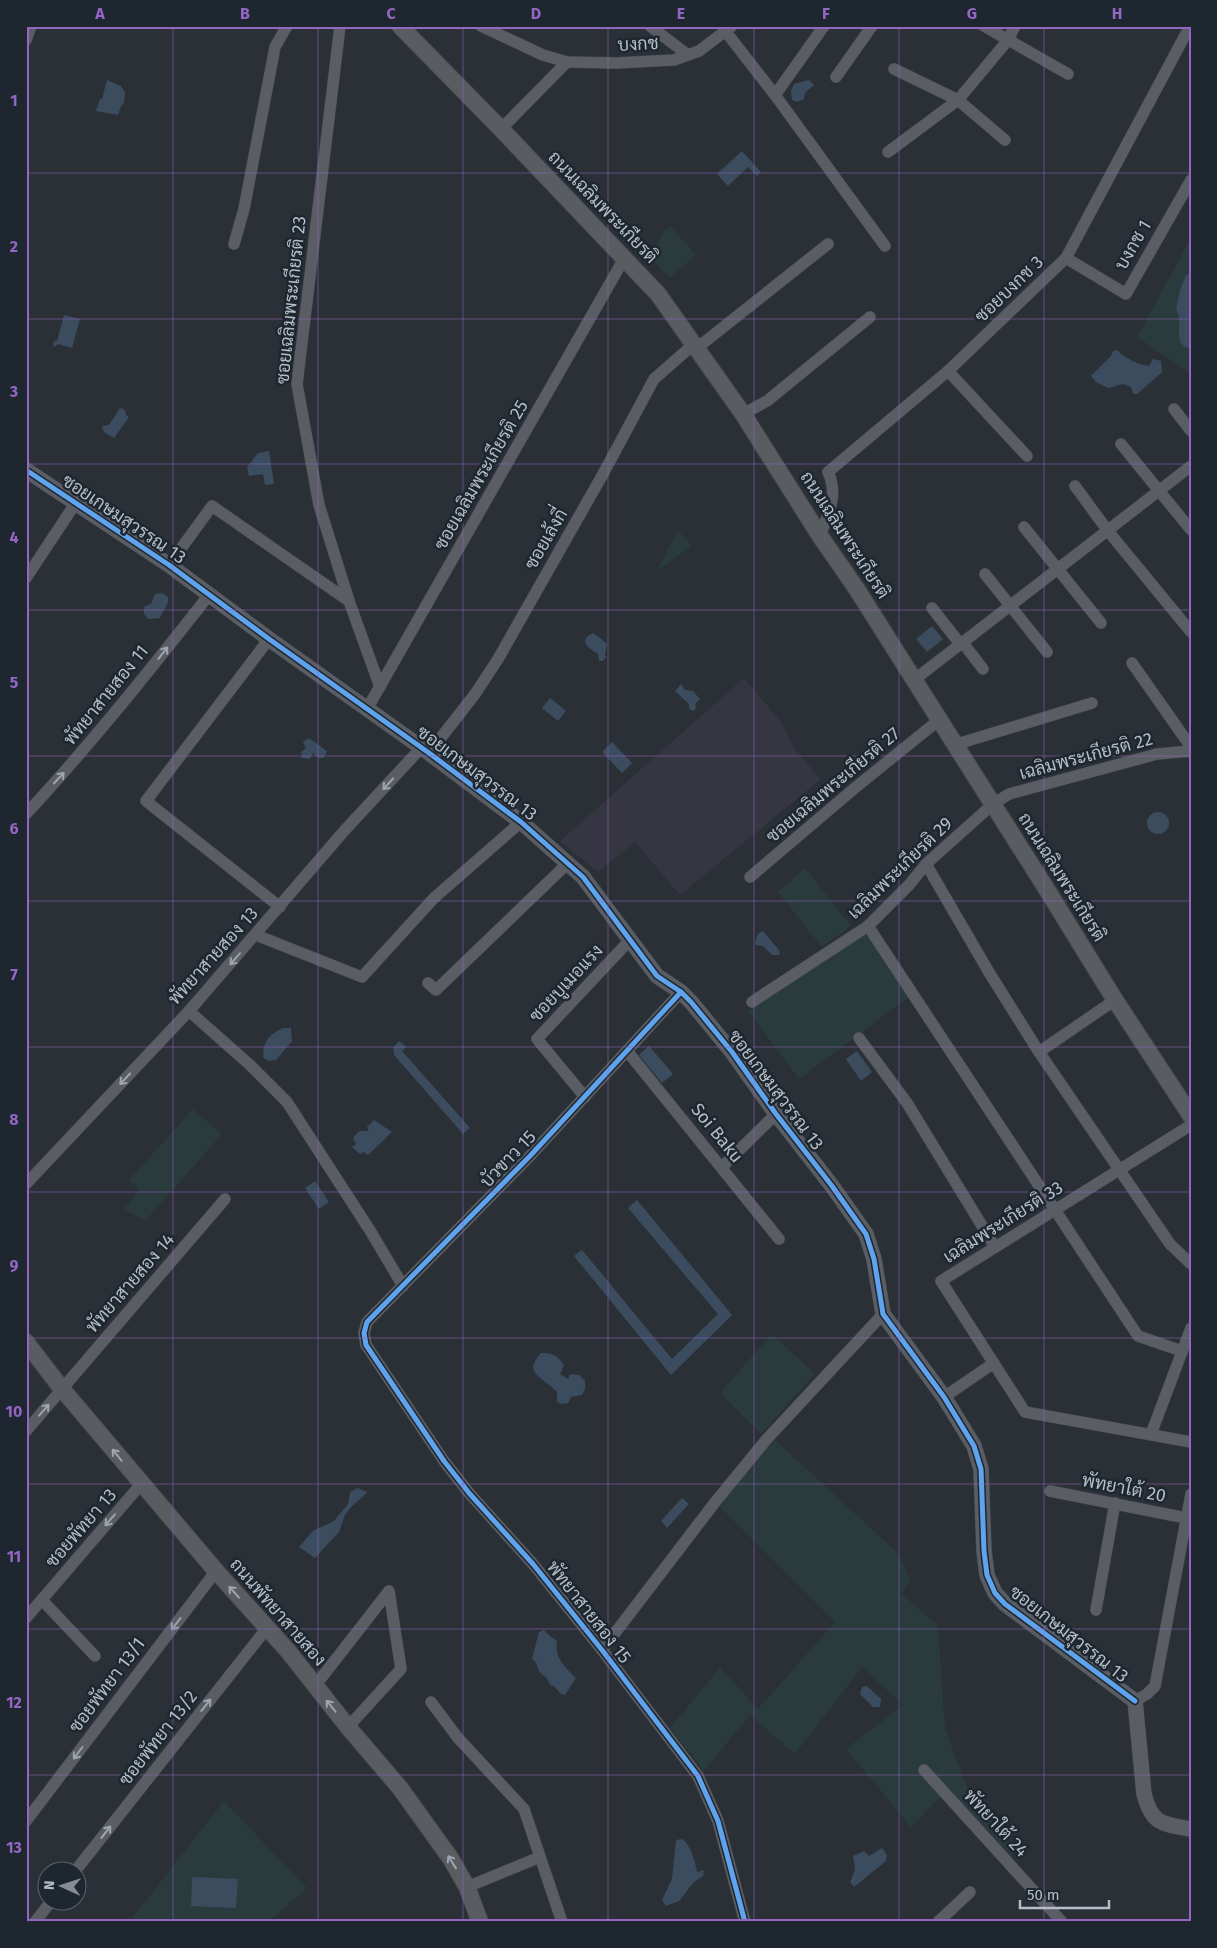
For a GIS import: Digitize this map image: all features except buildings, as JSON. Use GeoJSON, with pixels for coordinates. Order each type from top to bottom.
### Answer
{"type":"FeatureCollection","features":[{"type":"Feature","properties":{"kind":"main road","name":"ถนนเฉลิมพระเกียรติ"},"geometry":{"type":"LineString","coordinates":[[400,26],[658,294],[743,414],[820,536],[856,588],[1115,1000],[1191,1116]]}},
{"type":"Feature","properties":{"kind":"main road","name":"ถนนพัทยาสายสอง"},"geometry":{"type":"LineString","coordinates":[[26,1342],[62,1390],[267,1628],[409,1799],[467,1887],[480,1922]]}},
{"type":"Feature","properties":{"kind":"street"},"geometry":{"type":"LineString","coordinates":[[26,40],[31,26]]}},
{"type":"Feature","properties":{"kind":"street"},"geometry":{"type":"LineString","coordinates":[[234,244],[244,209],[275,47],[287,26]]}},
{"type":"Feature","properties":{"kind":"street","name":"ซอยเฉลิมพระเกียรติ 23"},"geometry":{"type":"LineString","coordinates":[[340,26],[297,384],[319,505],[349,601],[380,687]]}},
{"type":"Feature","properties":{"kind":"street","name":"บงกช"},"geometry":{"type":"LineString","coordinates":[[481,26],[543,55],[567,62],[616,63],[674,60],[699,51],[729,29]]}},
{"type":"Feature","properties":{"kind":"street"},"geometry":{"type":"LineString","coordinates":[[650,26],[688,55]]}},
{"type":"Feature","properties":{"kind":"street"},"geometry":{"type":"LineString","coordinates":[[775,95],[824,26]]}},
{"type":"Feature","properties":{"kind":"street"},"geometry":{"type":"LineString","coordinates":[[836,77],[872,26]]}},
{"type":"Feature","properties":{"kind":"street"},"geometry":{"type":"LineString","coordinates":[[984,26],[1068,74]]}},
{"type":"Feature","properties":{"kind":"street"},"geometry":{"type":"LineString","coordinates":[[888,152],[958,100],[1008,40],[1015,26]]}},
{"type":"Feature","properties":{"kind":"street","name":"ซอยบงกช 3"},"geometry":{"type":"LineString","coordinates":[[820,536],[834,497],[832,481],[828,472],[948,371],[1066,258],[1190,26]]}},
{"type":"Feature","properties":{"kind":"street"},"geometry":{"type":"LineString","coordinates":[[729,29],[885,246]]}},
{"type":"Feature","properties":{"kind":"street"},"geometry":{"type":"LineString","coordinates":[[501,129],[567,62]]}},
{"type":"Feature","properties":{"kind":"street"},"geometry":{"type":"LineString","coordinates":[[894,69],[958,100],[1005,140]]}},
{"type":"Feature","properties":{"kind":"street","name":"บงกช 1"},"geometry":{"type":"LineString","coordinates":[[1066,258],[1126,294],[1191,180]]}},
{"type":"Feature","properties":{"kind":"street","name":"ซอยเล้งกี่"},"geometry":{"type":"LineString","coordinates":[[425,751],[476,694],[498,659],[654,380],[695,346],[828,244]]}},
{"type":"Feature","properties":{"kind":"street","name":"ซอยเฉลิมพระเกียรติ 25"},"geometry":{"type":"LineString","coordinates":[[367,709],[625,258]]}},
{"type":"Feature","properties":{"kind":"street"},"geometry":{"type":"LineString","coordinates":[[743,414],[767,401],[870,317]]}},
{"type":"Feature","properties":{"kind":"street"},"geometry":{"type":"LineString","coordinates":[[948,371],[1028,456]]}},
{"type":"Feature","properties":{"kind":"street"},"geometry":{"type":"LineString","coordinates":[[1174,409],[1191,430]]}},
{"type":"Feature","properties":{"kind":"street"},"geometry":{"type":"LineString","coordinates":[[1121,444],[1191,530]]}},
{"type":"Feature","properties":{"kind":"street"},"geometry":{"type":"LineString","coordinates":[[914,680],[1191,466]]}},
{"type":"Feature","properties":{"kind":"street","name":"ซอยเกษมสุวรรณ 13"},"geometry":{"type":"LineString","coordinates":[[26,470],[169,565],[425,751],[521,822],[583,877],[657,976],[681,992],[732,1052],[866,1234],[874,1260],[884,1314],[944,1397],[974,1446],[981,1469],[986,1576],[995,1592],[1005,1604],[1135,1701]]}},
{"type":"Feature","properties":{"kind":"street"},"geometry":{"type":"LineString","coordinates":[[1074,486],[1108,531],[1191,632]]}},
{"type":"Feature","properties":{"kind":"street"},"geometry":{"type":"LineString","coordinates":[[26,578],[75,504]]}},
{"type":"Feature","properties":{"kind":"street"},"geometry":{"type":"LineString","coordinates":[[169,565],[212,506],[349,601]]}},
{"type":"Feature","properties":{"kind":"street"},"geometry":{"type":"LineString","coordinates":[[1024,527],[1059,568],[1101,623]]}},
{"type":"Feature","properties":{"kind":"street"},"geometry":{"type":"LineString","coordinates":[[985,574],[1047,652]]}},
{"type":"Feature","properties":{"kind":"street","name":"พัทยาสายสอง 11"},"geometry":{"type":"LineString","coordinates":[[26,814],[76,760],[125,702],[209,595]]}},
{"type":"Feature","properties":{"kind":"street"},"geometry":{"type":"LineString","coordinates":[[932,608],[982,669]]}},
{"type":"Feature","properties":{"kind":"street"},"geometry":{"type":"LineString","coordinates":[[269,639],[146,801],[280,907]]}},
{"type":"Feature","properties":{"kind":"street"},"geometry":{"type":"LineString","coordinates":[[1132,663],[1191,747]]}},
{"type":"Feature","properties":{"kind":"street"},"geometry":{"type":"LineString","coordinates":[[954,745],[1092,703]]}},
{"type":"Feature","properties":{"kind":"street","name":"ซอยเฉลิมพระเกียรติ 27"},"geometry":{"type":"LineString","coordinates":[[750,877],[939,720]]}},
{"type":"Feature","properties":{"kind":"street","name":"พัทยาสายสอง 13"},"geometry":{"type":"LineString","coordinates":[[26,1184],[189,1010],[256,935],[344,831],[425,751]]}},
{"type":"Feature","properties":{"kind":"street","name":"เฉลิมพระเกียรติ 22"},"geometry":{"type":"LineString","coordinates":[[993,804],[1009,794],[1157,754],[1191,751]]}},
{"type":"Feature","properties":{"kind":"street","name":"เฉลิมพระเกียรติ 29"},"geometry":{"type":"LineString","coordinates":[[752,1002],[868,926],[910,885],[926,864],[993,804]]}},
{"type":"Feature","properties":{"kind":"street"},"geometry":{"type":"LineString","coordinates":[[256,935],[362,977],[434,898],[521,822]]}},
{"type":"Feature","properties":{"kind":"street"},"geometry":{"type":"LineString","coordinates":[[428,983],[436,990],[568,863]]}},
{"type":"Feature","properties":{"kind":"street"},"geometry":{"type":"LineString","coordinates":[[926,864],[990,974],[1039,1052],[1170,1244],[1191,1264]]}},
{"type":"Feature","properties":{"kind":"street"},"geometry":{"type":"LineString","coordinates":[[868,926],[1138,1336],[1182,1351]]}},
{"type":"Feature","properties":{"kind":"street","name":"ซอยบูเมอแรง"},"geometry":{"type":"LineString","coordinates":[[585,1097],[537,1039],[630,940]]}},
{"type":"Feature","properties":{"kind":"street","name":"บัวขาว 15"},"geometry":{"type":"LineString","coordinates":[[366,1345],[364,1333],[367,1322],[517,1170],[681,992]]}},
{"type":"Feature","properties":{"kind":"street"},"geometry":{"type":"LineString","coordinates":[[1039,1052],[1115,1000]]}},
{"type":"Feature","properties":{"kind":"street"},"geometry":{"type":"LineString","coordinates":[[189,1010],[250,1065],[287,1102],[371,1232],[403,1286]]}},
{"type":"Feature","properties":{"kind":"street"},"geometry":{"type":"LineString","coordinates":[[859,1038],[907,1103],[995,1247]]}},
{"type":"Feature","properties":{"kind":"street","name":"Soi Baku"},"geometry":{"type":"LineString","coordinates":[[627,1051],[779,1239]]}},
{"type":"Feature","properties":{"kind":"street"},"geometry":{"type":"LineString","coordinates":[[722,1167],[776,1114]]}},
{"type":"Feature","properties":{"kind":"street","name":"เฉลิมพระเกียรติ 33"},"geometry":{"type":"LineString","coordinates":[[994,1363],[942,1281],[1191,1125]]}},
{"type":"Feature","properties":{"kind":"street","name":"พัทยาสายสอง 14"},"geometry":{"type":"LineString","coordinates":[[26,1431],[225,1199]]}},
{"type":"Feature","properties":{"kind":"street"},"geometry":{"type":"LineString","coordinates":[[602,1650],[716,1501],[766,1440],[884,1314]]}},
{"type":"Feature","properties":{"kind":"street"},"geometry":{"type":"LineString","coordinates":[[1151,1434],[1191,1328]]}},
{"type":"Feature","properties":{"kind":"street","name":"พัทยาสายสอง 15"},"geometry":{"type":"LineString","coordinates":[[366,1345],[444,1461],[533,1564],[602,1650],[698,1776],[718,1821],[745,1922]]}},
{"type":"Feature","properties":{"kind":"street"},"geometry":{"type":"LineString","coordinates":[[944,1397],[994,1363],[1025,1412],[1191,1442]]}},
{"type":"Feature","properties":{"kind":"street","name":"ซอยพัทยา 13"},"geometry":{"type":"LineString","coordinates":[[26,1618],[142,1483]]}},
{"type":"Feature","properties":{"kind":"street","name":"พัทยาใต้ 20"},"geometry":{"type":"LineString","coordinates":[[1050,1491],[1189,1519]]}},
{"type":"Feature","properties":{"kind":"street"},"geometry":{"type":"LineString","coordinates":[[1191,1494],[1189,1519],[1155,1686],[1147,1694],[1135,1701],[1144,1794],[1148,1808],[1153,1816],[1162,1824],[1191,1829]]}},
{"type":"Feature","properties":{"kind":"street"},"geometry":{"type":"LineString","coordinates":[[1096,1610],[1115,1504]]}},
{"type":"Feature","properties":{"kind":"street","name":"ซอยพัทยา 13/1"},"geometry":{"type":"LineString","coordinates":[[26,1821],[216,1571]]}},
{"type":"Feature","properties":{"kind":"street"},"geometry":{"type":"LineString","coordinates":[[315,1686],[389,1591],[401,1669],[348,1727]]}},
{"type":"Feature","properties":{"kind":"street"},"geometry":{"type":"LineString","coordinates":[[42,1600],[96,1656]]}},
{"type":"Feature","properties":{"kind":"street","name":"ซอยพัทยา 13/2"},"geometry":{"type":"LineString","coordinates":[[84,1860],[267,1628]]}},
{"type":"Feature","properties":{"kind":"street"},"geometry":{"type":"LineString","coordinates":[[431,1702],[458,1738],[524,1809],[562,1922]]}},
{"type":"Feature","properties":{"kind":"street","name":"พัทยาใต้ 24"},"geometry":{"type":"LineString","coordinates":[[924,1770],[1062,1922]]}},
{"type":"Feature","properties":{"kind":"street"},"geometry":{"type":"LineString","coordinates":[[467,1887],[540,1857]]}},
{"type":"Feature","properties":{"kind":"street"},"geometry":{"type":"LineString","coordinates":[[938,1922],[970,1892]]}},
{"type":"Feature","properties":{"kind":"street"},"geometry":{"type":"LineString","coordinates":[[35,1922],[44,1910]]}},
{"type":"Feature","properties":{"kind":"shaded area"},"geometry":{"type":"Polygon","coordinates":[[[670,226],[696,255],[670,278],[650,257],[664,232],[670,226]]]}},
{"type":"Feature","properties":{"kind":"shaded area"},"geometry":{"type":"Polygon","coordinates":[[[1191,238],[1191,374],[1137,337],[1191,238]]]}},
{"type":"Feature","properties":{"kind":"shaded area"},"geometry":{"type":"Polygon","coordinates":[[[678,530],[691,546],[656,572],[678,530]]]}},
{"type":"Feature","properties":{"kind":"shaded area"},"geometry":{"type":"Polygon","coordinates":[[[744,678],[781,722],[795,749],[820,779],[810,788],[680,895],[635,842],[598,872],[560,841],[744,678]]]}},
{"type":"Feature","properties":{"kind":"shaded area"},"geometry":{"type":"Polygon","coordinates":[[[805,868],[851,926],[822,947],[778,892],[805,868]]]}},
{"type":"Feature","properties":{"kind":"shaded area"},"geometry":{"type":"Polygon","coordinates":[[[863,933],[869,934],[910,996],[799,1079],[748,1011],[863,933]]]}},
{"type":"Feature","properties":{"kind":"shaded area"},"geometry":{"type":"Polygon","coordinates":[[[193,1109],[222,1134],[145,1221],[124,1209],[140,1190],[129,1180],[193,1109]]]}},
{"type":"Feature","properties":{"kind":"shaded area"},"geometry":{"type":"Polygon","coordinates":[[[772,1334],[815,1374],[761,1434],[720,1393],[772,1334]]]}},
{"type":"Feature","properties":{"kind":"shaded area"},"geometry":{"type":"Polygon","coordinates":[[[774,1439],[898,1553],[911,1580],[901,1593],[938,1626],[945,1729],[966,1785],[1015,1850],[1010,1861],[947,1790],[911,1827],[846,1749],[903,1705],[862,1667],[795,1754],[750,1715],[704,1771],[670,1728],[720,1667],[758,1709],[835,1622],[717,1504],[774,1439]]]}},
{"type":"Feature","properties":{"kind":"shaded area"},"geometry":{"type":"Polygon","coordinates":[[[224,1801],[307,1888],[268,1922],[129,1922],[224,1801]]]}},
{"type":"Feature","properties":{"kind":"water"},"geometry":{"type":"Polygon","coordinates":[[[107,80],[121,86],[125,92],[124,103],[118,115],[96,111],[100,99],[102,99],[107,80]]]}},
{"type":"Feature","properties":{"kind":"water"},"geometry":{"type":"Polygon","coordinates":[[[809,80],[814,85],[805,93],[804,99],[797,102],[792,100],[791,91],[794,84],[809,80]]]}},
{"type":"Feature","properties":{"kind":"water"},"geometry":{"type":"Polygon","coordinates":[[[742,151],[761,172],[757,176],[748,167],[728,186],[717,174],[742,151]]]}},
{"type":"Feature","properties":{"kind":"water"},"geometry":{"type":"Polygon","coordinates":[[[1191,273],[1191,349],[1185,346],[1179,338],[1179,320],[1176,310],[1180,290],[1186,275],[1191,273]]]}},
{"type":"Feature","properties":{"kind":"water"},"geometry":{"type":"Polygon","coordinates":[[[64,315],[80,319],[72,348],[58,344],[55,347],[53,345],[54,341],[57,341],[64,315]]]}},
{"type":"Feature","properties":{"kind":"water"},"geometry":{"type":"Polygon","coordinates":[[[1117,350],[1132,361],[1140,364],[1149,366],[1153,359],[1161,361],[1162,372],[1137,394],[1133,394],[1131,387],[1127,385],[1121,384],[1108,388],[1096,382],[1091,376],[1111,356],[1113,351],[1117,350]]]}},
{"type":"Feature","properties":{"kind":"water"},"geometry":{"type":"Polygon","coordinates":[[[120,408],[125,410],[126,415],[129,417],[114,438],[104,432],[102,428],[109,425],[120,408]]]}},
{"type":"Feature","properties":{"kind":"water"},"geometry":{"type":"Polygon","coordinates":[[[269,451],[274,484],[265,485],[263,474],[249,476],[247,467],[258,453],[269,451]]]}},
{"type":"Feature","properties":{"kind":"water"},"geometry":{"type":"Polygon","coordinates":[[[162,593],[168,597],[168,600],[160,618],[148,619],[144,614],[144,607],[151,604],[155,594],[162,593]]]}},
{"type":"Feature","properties":{"kind":"water"},"geometry":{"type":"Polygon","coordinates":[[[932,626],[943,639],[927,652],[916,639],[932,626]]]}},
{"type":"Feature","properties":{"kind":"water"},"geometry":{"type":"Polygon","coordinates":[[[593,633],[607,644],[606,657],[603,661],[599,661],[598,654],[586,644],[586,639],[593,633]]]}},
{"type":"Feature","properties":{"kind":"water"},"geometry":{"type":"Polygon","coordinates":[[[681,684],[685,690],[693,691],[700,699],[695,704],[696,708],[694,711],[689,708],[689,704],[675,691],[681,684]]]}},
{"type":"Feature","properties":{"kind":"water"},"geometry":{"type":"Polygon","coordinates":[[[550,698],[566,711],[558,721],[542,708],[550,698]]]}},
{"type":"Feature","properties":{"kind":"water"},"geometry":{"type":"Polygon","coordinates":[[[309,738],[327,751],[324,758],[319,758],[313,753],[310,759],[302,758],[301,752],[306,748],[303,742],[309,738]]]}},
{"type":"Feature","properties":{"kind":"water"},"geometry":{"type":"Polygon","coordinates":[[[612,742],[632,763],[622,773],[602,752],[612,742]]]}},
{"type":"Feature","properties":{"kind":"water"},"geometry":{"type":"Polygon","coordinates":[[[1158,812],[1166,815],[1169,823],[1166,831],[1158,834],[1150,831],[1147,823],[1150,815],[1158,812]]]}},
{"type":"Feature","properties":{"kind":"water"},"geometry":{"type":"Polygon","coordinates":[[[763,931],[779,950],[779,955],[772,955],[763,946],[756,945],[755,942],[758,934],[763,931]]]}},
{"type":"Feature","properties":{"kind":"water"},"geometry":{"type":"Polygon","coordinates":[[[284,1028],[291,1028],[292,1041],[276,1060],[269,1061],[264,1058],[265,1043],[275,1032],[284,1028]]]}},
{"type":"Feature","properties":{"kind":"water"},"geometry":{"type":"Polygon","coordinates":[[[399,1041],[406,1047],[402,1051],[470,1128],[463,1134],[394,1055],[393,1048],[399,1041]]]}},
{"type":"Feature","properties":{"kind":"water"},"geometry":{"type":"Polygon","coordinates":[[[649,1046],[673,1074],[662,1083],[639,1055],[649,1046]]]}},
{"type":"Feature","properties":{"kind":"water"},"geometry":{"type":"Polygon","coordinates":[[[857,1051],[872,1072],[861,1081],[846,1059],[857,1051]]]}},
{"type":"Feature","properties":{"kind":"water"},"geometry":{"type":"Polygon","coordinates":[[[374,1120],[392,1132],[368,1155],[363,1152],[360,1154],[352,1147],[356,1144],[353,1138],[359,1131],[369,1131],[367,1127],[374,1120]]]}},
{"type":"Feature","properties":{"kind":"water"},"geometry":{"type":"Polygon","coordinates":[[[315,1181],[329,1202],[319,1209],[305,1188],[315,1181]]]}},
{"type":"Feature","properties":{"kind":"water"},"geometry":{"type":"Polygon","coordinates":[[[637,1200],[732,1315],[671,1375],[574,1256],[582,1250],[672,1359],[718,1314],[628,1208],[637,1200]]]}},
{"type":"Feature","properties":{"kind":"water"},"geometry":{"type":"Polygon","coordinates":[[[541,1353],[548,1353],[557,1357],[564,1365],[560,1374],[568,1379],[570,1374],[579,1375],[585,1381],[585,1389],[582,1395],[571,1397],[568,1403],[562,1404],[557,1402],[557,1392],[534,1371],[535,1360],[541,1353]]]}},
{"type":"Feature","properties":{"kind":"water"},"geometry":{"type":"Polygon","coordinates":[[[358,1488],[367,1493],[351,1507],[345,1515],[339,1532],[315,1558],[299,1547],[313,1531],[334,1521],[348,1504],[350,1492],[358,1488]]]}},
{"type":"Feature","properties":{"kind":"water"},"geometry":{"type":"Polygon","coordinates":[[[682,1498],[689,1504],[667,1528],[661,1521],[682,1498]]]}},
{"type":"Feature","properties":{"kind":"water"},"geometry":{"type":"Polygon","coordinates":[[[544,1630],[557,1641],[559,1657],[564,1666],[576,1678],[565,1695],[550,1685],[547,1678],[539,1670],[536,1662],[532,1659],[539,1632],[544,1630]]]}},
{"type":"Feature","properties":{"kind":"water"},"geometry":{"type":"Polygon","coordinates":[[[867,1686],[881,1699],[880,1707],[873,1707],[860,1694],[862,1687],[867,1686]]]}},
{"type":"Feature","properties":{"kind":"water"},"geometry":{"type":"Polygon","coordinates":[[[682,1839],[690,1849],[697,1872],[704,1870],[703,1876],[693,1883],[679,1901],[666,1906],[662,1900],[672,1879],[676,1840],[682,1839]]]}},
{"type":"Feature","properties":{"kind":"water"},"geometry":{"type":"Polygon","coordinates":[[[882,1848],[887,1855],[886,1861],[854,1887],[850,1882],[855,1870],[853,1856],[864,1851],[869,1856],[882,1848]]]}},
{"type":"Feature","properties":{"kind":"water"},"geometry":{"type":"Polygon","coordinates":[[[192,1877],[238,1879],[236,1908],[191,1906],[192,1877]]]}},
{"type":"Feature","properties":{"kind":"cycle path"},"geometry":{"type":"LineString","coordinates":[[26,470],[169,565],[429,753],[521,822],[583,877],[657,976],[681,992],[691,1002],[732,1052],[866,1234],[874,1259],[883,1314],[944,1397],[974,1446],[981,1469],[984,1551],[987,1575],[995,1593],[1005,1604],[1135,1701]]}},
{"type":"Feature","properties":{"kind":"cycle path"},"geometry":{"type":"LineString","coordinates":[[681,992],[530,1156],[367,1322],[364,1333],[366,1345],[444,1461],[469,1493],[533,1564],[602,1650],[698,1776],[718,1821],[745,1922]]}}]}
